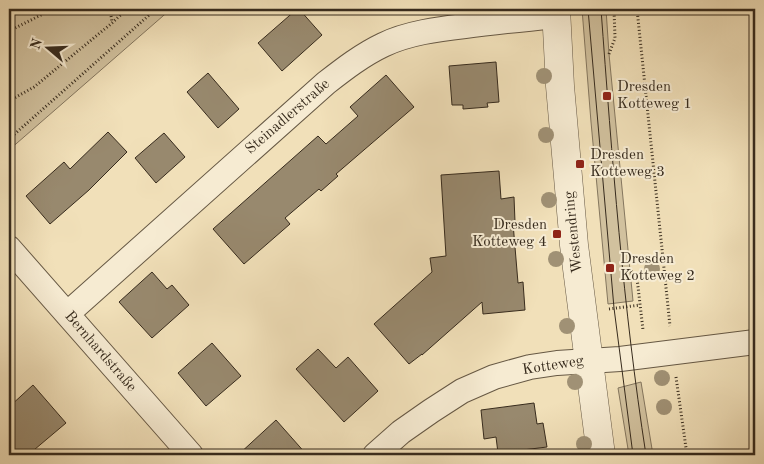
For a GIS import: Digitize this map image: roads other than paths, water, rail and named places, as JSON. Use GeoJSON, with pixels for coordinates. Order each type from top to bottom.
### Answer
{"type":"FeatureCollection","features":[{"type":"Feature","properties":{"kind":"street","name":"Steinadlerstraße"},"geometry":{"type":"LineString","coordinates":[[67,314],[326,83],[353,62],[384,44],[416,34],[556,12]]}},
{"type":"Feature","properties":{"kind":"street","name":"Westendring"},"geometry":{"type":"LineString","coordinates":[[556,12],[560,86],[571,208],[601,455]]}},
{"type":"Feature","properties":{"kind":"street","name":"Bernhardstraße"},"geometry":{"type":"LineString","coordinates":[[9,248],[191,455]]}},
{"type":"Feature","properties":{"kind":"street","name":"Kotteweg"},"geometry":{"type":"LineString","coordinates":[[374,455],[401,432],[462,391],[494,378],[530,367],[755,342]]}},
{"type":"Feature","properties":{"kind":"tram line"},"geometry":{"type":"LineString","coordinates":[[588,9],[614,308],[633,455]]}},
{"type":"Feature","properties":{"kind":"tram line"},"geometry":{"type":"LineString","coordinates":[[601,9],[625,288],[646,455]]}},
{"type":"Feature","properties":{"kind":"place","name":"Dresden Kotteweg 1"},"geometry":{"type":"Point","coordinates":[607,96]}},
{"type":"Feature","properties":{"kind":"place","name":"Dresden Kotteweg 3"},"geometry":{"type":"Point","coordinates":[580,164]}},
{"type":"Feature","properties":{"kind":"place","name":"Dresden Kotteweg 4"},"geometry":{"type":"Point","coordinates":[557,234]}},
{"type":"Feature","properties":{"kind":"place","name":"Dresden Kotteweg 2"},"geometry":{"type":"Point","coordinates":[610,268]}}]}
